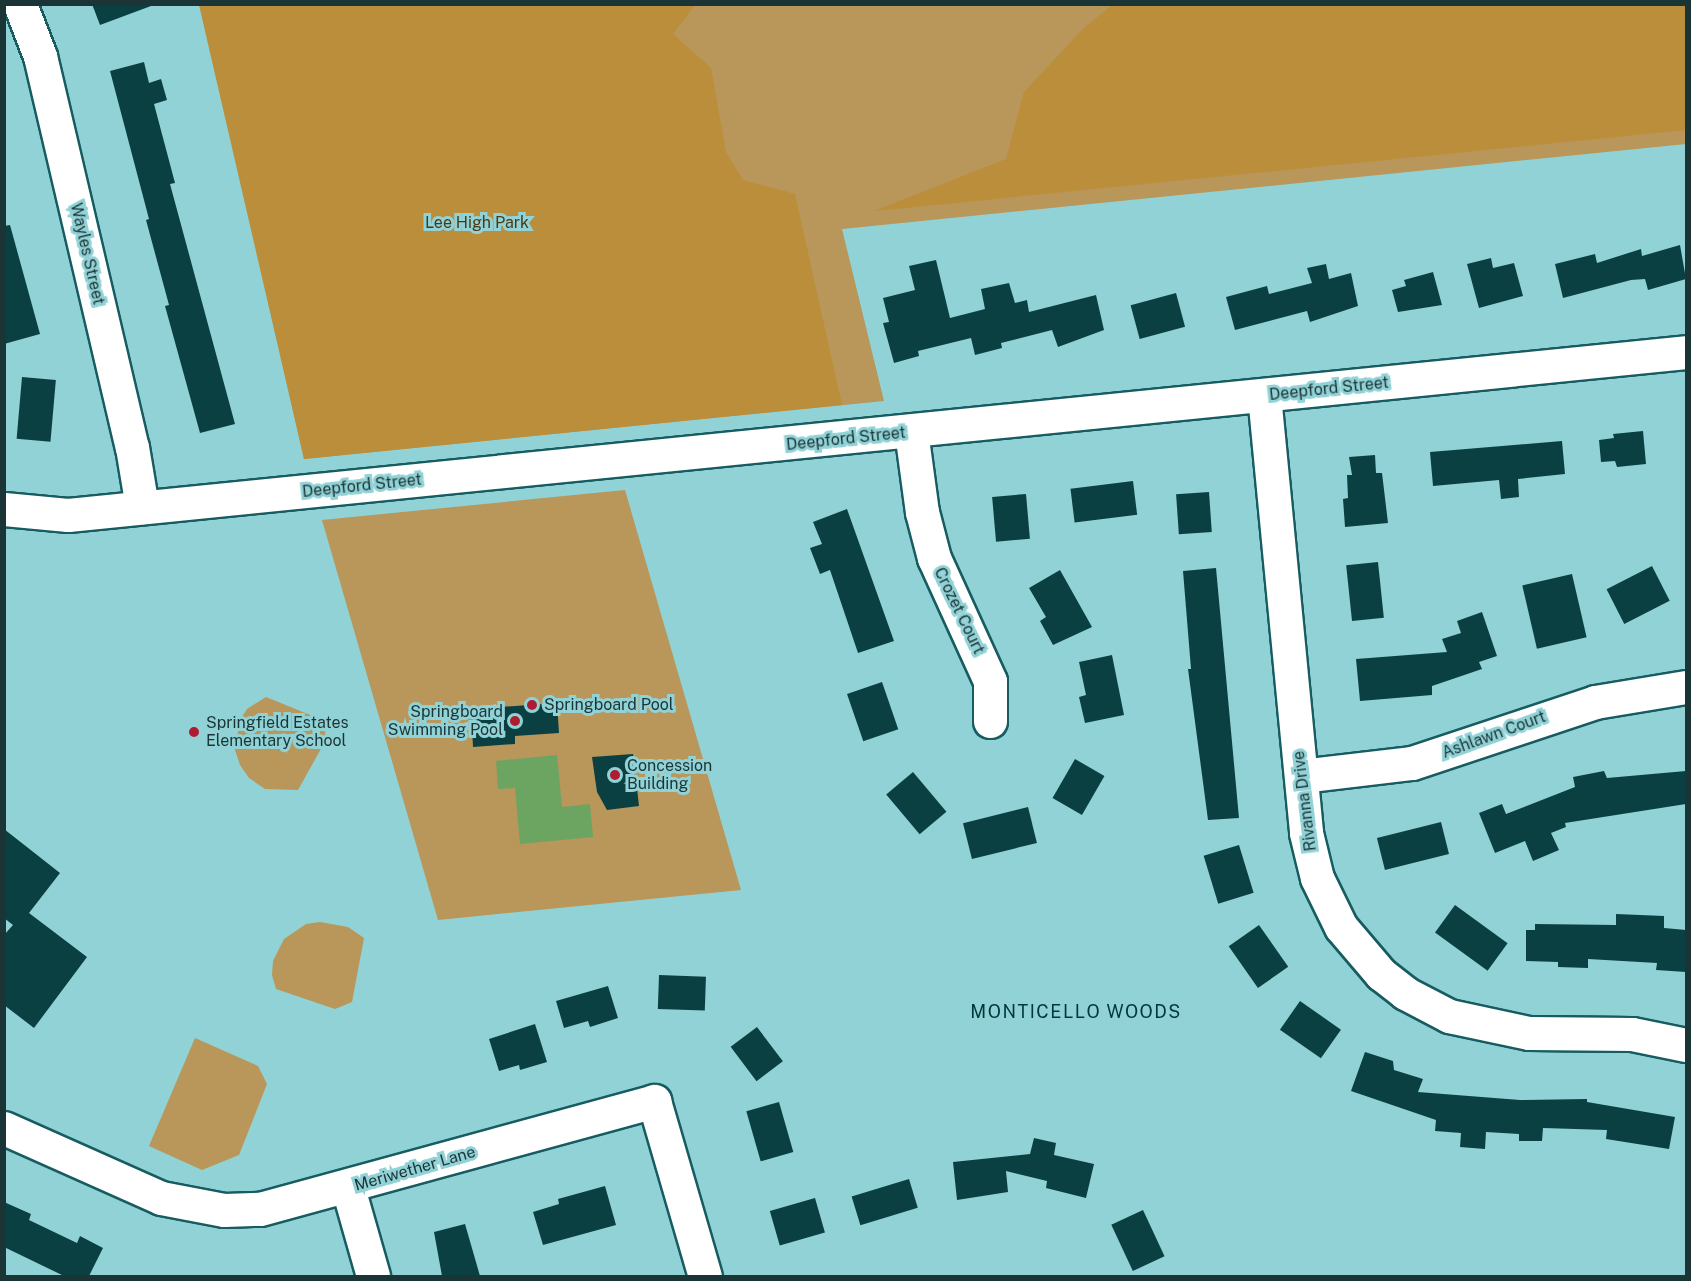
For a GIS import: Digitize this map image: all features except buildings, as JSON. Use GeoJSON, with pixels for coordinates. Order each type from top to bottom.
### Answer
{"type":"FeatureCollection","features":[{"type":"Feature","properties":{"kind":"street","name":"Wayles Street"},"geometry":{"type":"LineString","coordinates":[[20,4],[40,56],[132,447],[142,507]]}},
{"type":"Feature","properties":{"kind":"street","name":"Deepford Street"},"geometry":{"type":"LineString","coordinates":[[4,509],[68,515],[911,432],[1686,352]]}},
{"type":"Feature","properties":{"kind":"street","name":"Rivanna Drive"},"geometry":{"type":"LineString","coordinates":[[1264,395],[1309,848],[1326,900],[1360,952],[1405,993],[1449,1016],[1491,1028],[1632,1035],[1686,1045]]}},
{"type":"Feature","properties":{"kind":"street","name":"Crozet Court"},"geometry":{"type":"LineString","coordinates":[[911,432],[922,512],[934,558],[990,681],[990,721]]}},
{"type":"Feature","properties":{"kind":"street","name":"Ashlawn Court"},"geometry":{"type":"LineString","coordinates":[[1301,776],[1412,763],[1595,702],[1686,687]]}},
{"type":"Feature","properties":{"kind":"street","name":"Meriwether Lane"},"geometry":{"type":"LineString","coordinates":[[4,1128],[135,1187],[189,1205],[224,1210],[260,1209],[348,1188],[654,1101],[705,1276]]}},
{"type":"Feature","properties":{"kind":"street"},"geometry":{"type":"LineString","coordinates":[[348,1188],[373,1276]]}},
{"type":"Feature","properties":{"kind":"green space"},"geometry":{"type":"Polygon","coordinates":[[[1113,4],[1686,5],[1686,130],[874,211],[1006,159],[1024,92],[1084,28],[1113,4]]]}},
{"type":"Feature","properties":{"kind":"green space"},"geometry":{"type":"Polygon","coordinates":[[[199,5],[695,5],[673,34],[711,68],[726,152],[743,180],[795,194],[842,405],[304,459],[199,5]]]}},
{"type":"Feature","properties":{"kind":"green space","name":"Lee High Park"},"geometry":{"type":"Polygon","coordinates":[[[201,5],[1686,5],[1686,144],[842,229],[884,401],[304,459],[201,5]]]}},
{"type":"Feature","properties":{"kind":"green space","name":"Springboard Pool"},"geometry":{"type":"Polygon","coordinates":[[[625,490],[741,890],[438,920],[322,520],[625,490]]]}},
{"type":"Feature","properties":{"kind":"green space"},"geometry":{"type":"Polygon","coordinates":[[[266,697],[320,719],[327,738],[298,790],[265,789],[249,778],[240,765],[235,750],[240,720],[247,709],[266,697]]]}},
{"type":"Feature","properties":{"kind":"green space"},"geometry":{"type":"Polygon","coordinates":[[[320,922],[348,927],[364,938],[352,1002],[335,1009],[276,989],[272,975],[273,961],[284,939],[306,924],[320,922]]]}},
{"type":"Feature","properties":{"kind":"green space"},"geometry":{"type":"Polygon","coordinates":[[[195,1038],[258,1066],[267,1084],[239,1155],[202,1170],[149,1146],[195,1038]]]}},
{"type":"Feature","properties":{"kind":"shaded area"},"geometry":{"type":"Polygon","coordinates":[[[557,755],[562,807],[590,804],[593,837],[520,844],[515,788],[498,789],[496,761],[557,755]]]}},
{"type":"Feature","properties":{"kind":"place","name":"Springboard Pool"},"geometry":{"type":"Point","coordinates":[532,705]}},
{"type":"Feature","properties":{"kind":"place","name":"Springboard Swimming Pool"},"geometry":{"type":"Point","coordinates":[515,721]}},
{"type":"Feature","properties":{"kind":"place","name":"Springfield Estates Elementary School"},"geometry":{"type":"Point","coordinates":[194,732]}},
{"type":"Feature","properties":{"kind":"place","name":"Concession Building"},"geometry":{"type":"Point","coordinates":[615,775]}},
{"type":"Feature","properties":{"kind":"district","name":"MONTICELLO WOODS"},"geometry":{"type":"Point","coordinates":[1076,1012]}}]}
